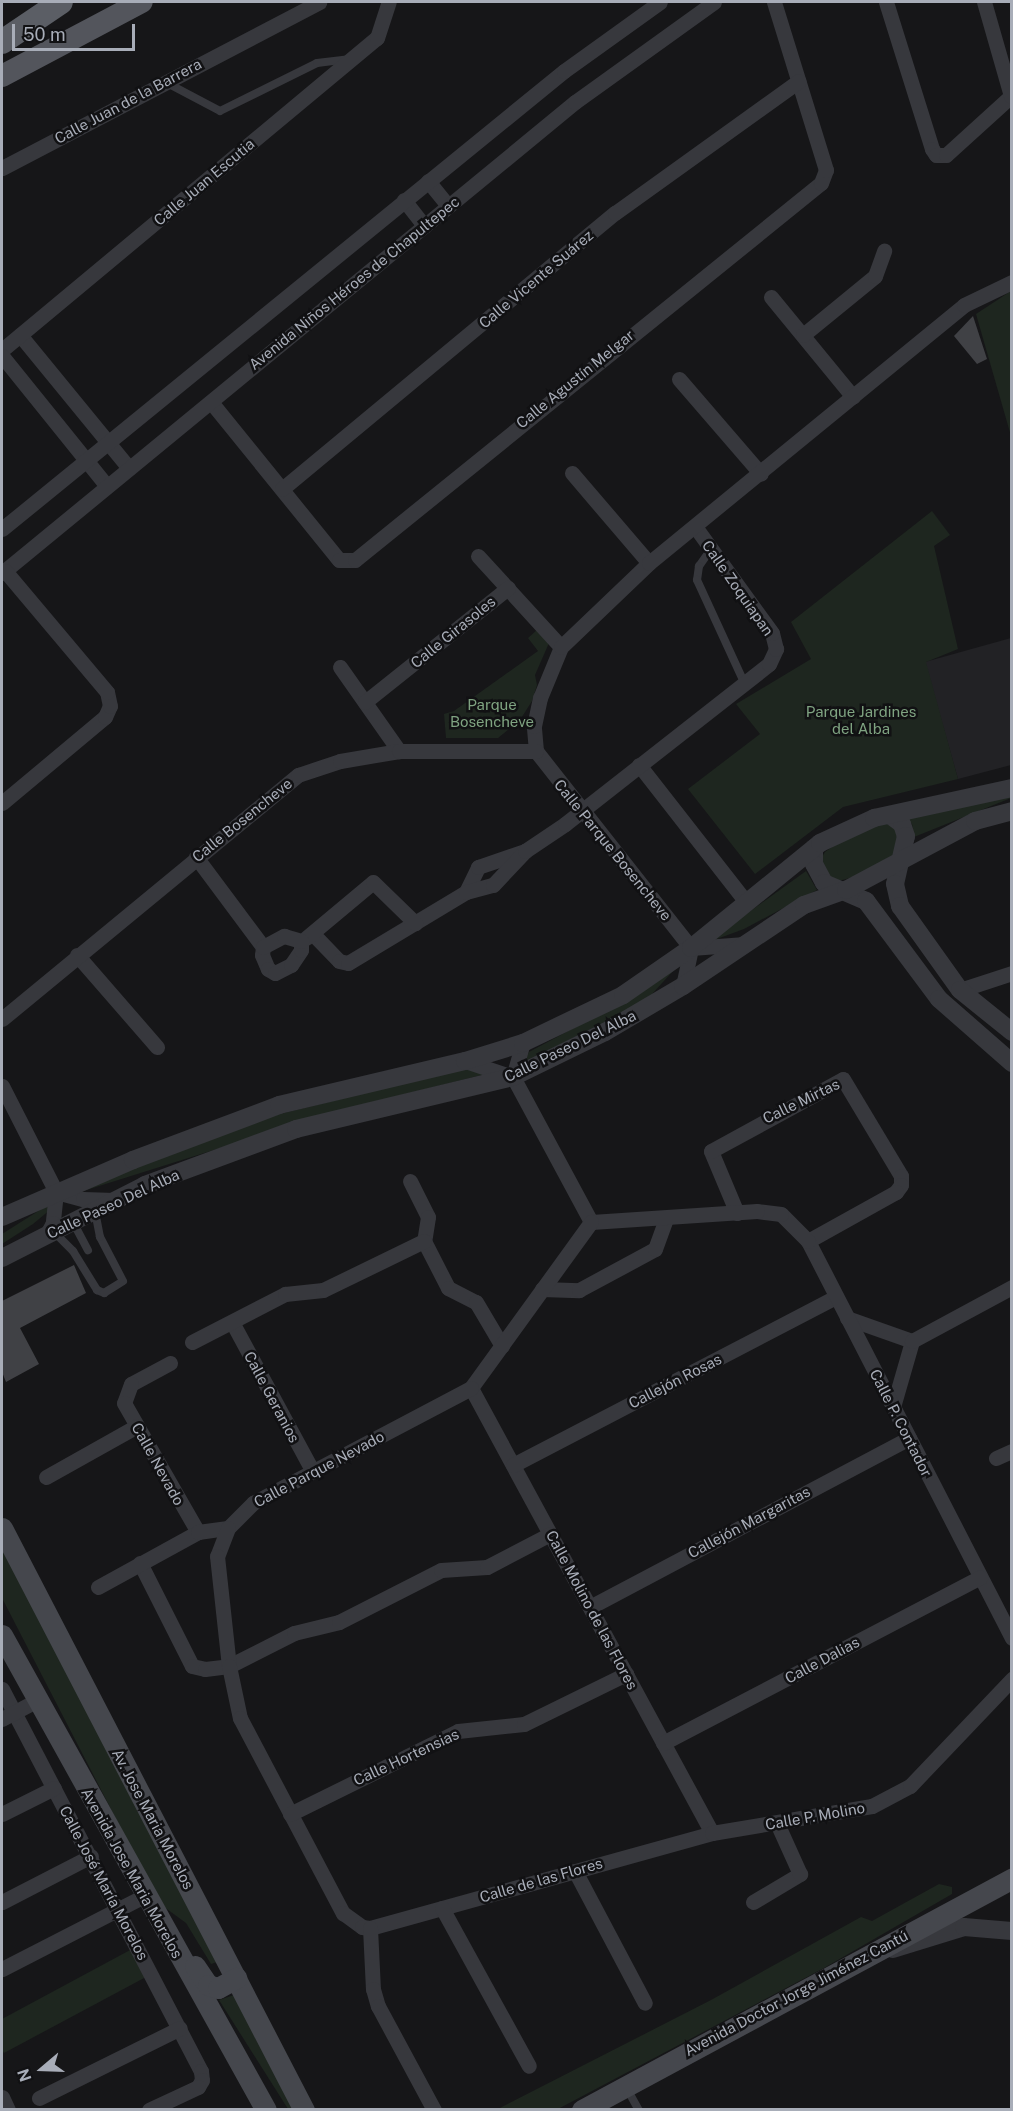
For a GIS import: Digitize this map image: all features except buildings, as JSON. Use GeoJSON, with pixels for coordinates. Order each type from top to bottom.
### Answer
{"type":"FeatureCollection","features":[{"type":"Feature","properties":{"kind":"highway"},"geometry":{"type":"LineString","coordinates":[[2,25],[45,2]]}},
{"type":"Feature","properties":{"kind":"highway"},"geometry":{"type":"LineString","coordinates":[[2,42],[61,2]]}},
{"type":"Feature","properties":{"kind":"main road"},"geometry":{"type":"LineString","coordinates":[[2,76],[142,2]]}},
{"type":"Feature","properties":{"kind":"main road","name":"Av. Jose Maria Morelos"},"geometry":{"type":"LineString","coordinates":[[2,1528],[304,2109]]}},
{"type":"Feature","properties":{"kind":"main road","name":"Avenida Jose Maria Morelos"},"geometry":{"type":"LineString","coordinates":[[2,1635],[169,1941],[266,2109]]}},
{"type":"Feature","properties":{"kind":"main road","name":"Avenida Doctor Jorge Jiménez Cantú"},"geometry":{"type":"LineString","coordinates":[[582,2109],[1011,1878]]}},
{"type":"Feature","properties":{"kind":"main road"},"geometry":{"type":"LineString","coordinates":[[169,1941],[186,1953],[208,1985],[218,1988],[236,1978]]}},
{"type":"Feature","properties":{"kind":"main road"},"geometry":{"type":"LineString","coordinates":[[594,2109],[620,2089]]}},
{"type":"Feature","properties":{"kind":"street","name":"Calle Juan de la Barrera"},"geometry":{"type":"LineString","coordinates":[[2,168],[319,2]]}},
{"type":"Feature","properties":{"kind":"street","name":"Calle Juan Escutia"},"geometry":{"type":"LineString","coordinates":[[2,350],[376,38],[389,2]]}},
{"type":"Feature","properties":{"kind":"street"},"geometry":{"type":"LineString","coordinates":[[2,530],[85,458],[564,71],[660,2]]}},
{"type":"Feature","properties":{"kind":"street","name":"Avenida Niños Héroes de Chapultepec"},"geometry":{"type":"LineString","coordinates":[[3,572],[575,102],[714,2]]}},
{"type":"Feature","properties":{"kind":"street","name":"Calle Agustín Melgar"},"geometry":{"type":"LineString","coordinates":[[211,402],[339,560],[355,560],[821,183],[826,170],[774,2]]}},
{"type":"Feature","properties":{"kind":"street"},"geometry":{"type":"LineString","coordinates":[[885,2],[936,155],[946,155],[1011,96],[1007,58],[984,2]]}},
{"type":"Feature","properties":{"kind":"street","name":"Calle Vicente Suárez"},"geometry":{"type":"LineString","coordinates":[[282,489],[615,213],[799,81]]}},
{"type":"Feature","properties":{"kind":"street"},"geometry":{"type":"LineString","coordinates":[[428,181],[448,206]]}},
{"type":"Feature","properties":{"kind":"street"},"geometry":{"type":"LineString","coordinates":[[404,200],[424,226]]}},
{"type":"Feature","properties":{"kind":"street"},"geometry":{"type":"LineString","coordinates":[[803,335],[875,276],[884,251]]}},
{"type":"Feature","properties":{"kind":"street"},"geometry":{"type":"LineString","coordinates":[[536,751],[534,726],[540,698],[561,647],[649,563],[696,528],[964,305],[1011,282]]}},
{"type":"Feature","properties":{"kind":"street"},"geometry":{"type":"LineString","coordinates":[[771,297],[853,397]]}},
{"type":"Feature","properties":{"kind":"street"},"geometry":{"type":"LineString","coordinates":[[20,335],[129,468]]}},
{"type":"Feature","properties":{"kind":"street"},"geometry":{"type":"LineString","coordinates":[[2,356],[107,486]]}},
{"type":"Feature","properties":{"kind":"street"},"geometry":{"type":"LineString","coordinates":[[679,379],[761,474]]}},
{"type":"Feature","properties":{"kind":"street"},"geometry":{"type":"LineString","coordinates":[[572,473],[649,563]]}},
{"type":"Feature","properties":{"kind":"street","name":"Calle Zoquiapan"},"geometry":{"type":"LineString","coordinates":[[696,528],[772,633],[776,649],[769,663],[744,682]]}},
{"type":"Feature","properties":{"kind":"street"},"geometry":{"type":"LineString","coordinates":[[478,556],[508,588]]}},
{"type":"Feature","properties":{"kind":"street"},"geometry":{"type":"LineString","coordinates":[[2,803],[105,717],[110,706],[107,692],[3,572]]}},
{"type":"Feature","properties":{"kind":"street","name":"Calle Girasoles"},"geometry":{"type":"LineString","coordinates":[[365,702],[508,588],[561,647]]}},
{"type":"Feature","properties":{"kind":"street"},"geometry":{"type":"LineString","coordinates":[[340,667],[399,751]]}},
{"type":"Feature","properties":{"kind":"street"},"geometry":{"type":"LineString","coordinates":[[263,947],[284,936],[307,937],[343,963],[466,892],[493,885],[525,851],[744,682]]}},
{"type":"Feature","properties":{"kind":"street","name":"Calle Bosencheve"},"geometry":{"type":"LineString","coordinates":[[2,1019],[298,775],[340,761],[399,751],[536,751]]}},
{"type":"Feature","properties":{"kind":"street","name":"Calle Parque Bosencheve"},"geometry":{"type":"LineString","coordinates":[[536,751],[580,810],[691,948]]}},
{"type":"Feature","properties":{"kind":"street"},"geometry":{"type":"LineString","coordinates":[[639,765],[747,903]]}},
{"type":"Feature","properties":{"kind":"street","name":"Calle Paseo Del Alba"},"geometry":{"type":"LineString","coordinates":[[2,1217],[56,1192],[279,1105],[465,1061],[523,1043],[623,995],[691,948],[814,848],[874,818],[1011,788]]}},
{"type":"Feature","properties":{"kind":"street","name":"Calle Paseo Del Alba"},"geometry":{"type":"LineString","coordinates":[[2,1258],[114,1200],[296,1129],[513,1077],[605,1032],[683,986],[804,906],[846,890],[975,821],[1011,811]]}},
{"type":"Feature","properties":{"kind":"street"},"geometry":{"type":"LineString","coordinates":[[890,815],[902,824],[906,836],[907,847],[899,862],[895,884],[900,906],[960,990],[1011,1032]]}},
{"type":"Feature","properties":{"kind":"street"},"geometry":{"type":"LineString","coordinates":[[814,848],[814,864],[824,884],[846,890],[866,901],[880,915],[939,999],[1011,1063]]}},
{"type":"Feature","properties":{"kind":"street"},"geometry":{"type":"LineString","coordinates":[[466,892],[478,867],[525,851]]}},
{"type":"Feature","properties":{"kind":"street"},"geometry":{"type":"LineString","coordinates":[[196,857],[263,947],[264,962],[275,973],[298,957],[307,937],[373,882],[415,923]]}},
{"type":"Feature","properties":{"kind":"street"},"geometry":{"type":"LineString","coordinates":[[683,986],[691,948],[745,944]]}},
{"type":"Feature","properties":{"kind":"street"},"geometry":{"type":"LineString","coordinates":[[77,955],[157,1047]]}},
{"type":"Feature","properties":{"kind":"street"},"geometry":{"type":"LineString","coordinates":[[960,990],[1011,973]]}},
{"type":"Feature","properties":{"kind":"street"},"geometry":{"type":"LineString","coordinates":[[513,1077],[523,1043]]}},
{"type":"Feature","properties":{"kind":"street"},"geometry":{"type":"LineString","coordinates":[[465,1061],[513,1077],[591,1222],[737,1213]]}},
{"type":"Feature","properties":{"kind":"street","name":"Calle Mirtas"},"geometry":{"type":"LineString","coordinates":[[737,1213],[711,1151],[843,1078],[901,1176],[901,1185],[896,1192],[808,1241]]}},
{"type":"Feature","properties":{"kind":"street"},"geometry":{"type":"LineString","coordinates":[[2,1086],[56,1192],[56,1210],[50,1232]]}},
{"type":"Feature","properties":{"kind":"street"},"geometry":{"type":"LineString","coordinates":[[410,1182],[428,1217],[424,1240],[448,1288],[476,1302],[502,1346]]}},
{"type":"Feature","properties":{"kind":"street"},"geometry":{"type":"LineString","coordinates":[[56,1192],[83,1199],[114,1200]]}},
{"type":"Feature","properties":{"kind":"street","name":"Calle P. Contador"},"geometry":{"type":"LineString","coordinates":[[737,1213],[781,1214],[808,1241],[980,1577],[1004,1608],[1011,1638]]}},
{"type":"Feature","properties":{"kind":"street"},"geometry":{"type":"LineString","coordinates":[[542,1289],[579,1290],[655,1249],[666,1218]]}},
{"type":"Feature","properties":{"kind":"street","name":"Calle Parque Nevado"},"geometry":{"type":"LineString","coordinates":[[370,1928],[350,1921],[343,1913],[246,1733],[229,1666],[217,1556],[228,1528],[253,1503],[471,1388],[591,1222]]}},
{"type":"Feature","properties":{"kind":"street"},"geometry":{"type":"LineString","coordinates":[[192,1342],[285,1294],[323,1290],[424,1240]]}},
{"type":"Feature","properties":{"kind":"street"},"geometry":{"type":"LineString","coordinates":[[893,1407],[912,1341],[1011,1287]]}},
{"type":"Feature","properties":{"kind":"street","name":"Callejón Rosas"},"geometry":{"type":"LineString","coordinates":[[513,1465],[836,1297]]}},
{"type":"Feature","properties":{"kind":"street"},"geometry":{"type":"LineString","coordinates":[[847,1318],[912,1341]]}},
{"type":"Feature","properties":{"kind":"street","name":"Calle Geranios"},"geometry":{"type":"LineString","coordinates":[[232,1322],[313,1472]]}},
{"type":"Feature","properties":{"kind":"street","name":"Calle Nevado"},"geometry":{"type":"LineString","coordinates":[[170,1363],[131,1384],[125,1394],[124,1403],[198,1532]]}},
{"type":"Feature","properties":{"kind":"street","name":"Calle Molino de las Flores"},"geometry":{"type":"LineString","coordinates":[[471,1388],[712,1833]]}},
{"type":"Feature","properties":{"kind":"street"},"geometry":{"type":"LineString","coordinates":[[45,1477],[137,1426]]}},
{"type":"Feature","properties":{"kind":"street","name":"Callejón Margaritas"},"geometry":{"type":"LineString","coordinates":[[590,1607],[909,1438]]}},
{"type":"Feature","properties":{"kind":"street"},"geometry":{"type":"LineString","coordinates":[[996,1458],[1011,1451]]}},
{"type":"Feature","properties":{"kind":"street"},"geometry":{"type":"LineString","coordinates":[[98,1587],[198,1532],[228,1528]]}},
{"type":"Feature","properties":{"kind":"street"},"geometry":{"type":"LineString","coordinates":[[140,1563],[192,1666],[197,1670],[229,1666],[294,1633],[339,1622],[434,1573],[487,1567],[550,1534]]}},
{"type":"Feature","properties":{"kind":"street","name":"Calle Dalias"},"geometry":{"type":"LineString","coordinates":[[663,1743],[980,1577]]}},
{"type":"Feature","properties":{"kind":"street","name":"Calle Hortensias"},"geometry":{"type":"LineString","coordinates":[[290,1814],[458,1731],[524,1724],[626,1674]]}},
{"type":"Feature","properties":{"kind":"street","name":"Calle P. Molino"},"geometry":{"type":"LineString","coordinates":[[712,1833],[853,1812],[872,1806],[910,1786],[1011,1679]]}},
{"type":"Feature","properties":{"kind":"street","name":"Calle José María Morelos"},"geometry":{"type":"LineString","coordinates":[[2,1689],[8,1716],[54,1788],[91,1856],[180,2028],[202,2080],[198,2086],[149,2109]]}},
{"type":"Feature","properties":{"kind":"street"},"geometry":{"type":"LineString","coordinates":[[8,1716],[37,1700]]}},
{"type":"Feature","properties":{"kind":"street"},"geometry":{"type":"LineString","coordinates":[[2,1814],[54,1788]]}},
{"type":"Feature","properties":{"kind":"street"},"geometry":{"type":"LineString","coordinates":[[753,1902],[800,1874],[800,1868],[777,1823]]}},
{"type":"Feature","properties":{"kind":"street","name":"Calle de las Flores"},"geometry":{"type":"LineString","coordinates":[[370,1928],[712,1833]]}},
{"type":"Feature","properties":{"kind":"street"},"geometry":{"type":"LineString","coordinates":[[2,1902],[91,1856]]}},
{"type":"Feature","properties":{"kind":"street"},"geometry":{"type":"LineString","coordinates":[[575,1871],[645,2003]]}},
{"type":"Feature","properties":{"kind":"street"},"geometry":{"type":"LineString","coordinates":[[2,1969],[144,1896]]}},
{"type":"Feature","properties":{"kind":"street"},"geometry":{"type":"LineString","coordinates":[[442,1908],[530,2066]]}},
{"type":"Feature","properties":{"kind":"street"},"geometry":{"type":"LineString","coordinates":[[854,1961],[964,1927],[1011,1931]]}},
{"type":"Feature","properties":{"kind":"street"},"geometry":{"type":"LineString","coordinates":[[370,1928],[372,1989],[378,2006],[434,2109]]}},
{"type":"Feature","properties":{"kind":"street"},"geometry":{"type":"LineString","coordinates":[[39,2098],[180,2028]]}},
{"type":"Feature","properties":{"kind":"street"},"geometry":{"type":"LineString","coordinates":[[2,2097],[8,2109]]}},
{"type":"Feature","properties":{"kind":"lane"},"geometry":{"type":"LineString","coordinates":[[165,82],[220,111],[317,63],[351,59]]}},
{"type":"Feature","properties":{"kind":"lane"},"geometry":{"type":"LineString","coordinates":[[711,549],[699,566],[697,580],[744,682]]}},
{"type":"Feature","properties":{"kind":"lane"},"geometry":{"type":"LineString","coordinates":[[50,1232],[73,1251],[99,1293],[122,1284],[100,1237],[95,1210]]}},
{"type":"Feature","properties":{"kind":"lane"},"geometry":{"type":"LineString","coordinates":[[72,1221],[88,1250]]}},
{"type":"Feature","properties":{"kind":"lane"},"geometry":{"type":"LineString","coordinates":[[620,2089],[639,2109]]}},
{"type":"Feature","properties":{"kind":"shaded area"},"geometry":{"type":"Polygon","coordinates":[[[1011,638],[1011,765],[958,779],[925,662],[1011,638]]]}},
{"type":"Feature","properties":{"kind":"green space"},"geometry":{"type":"Polygon","coordinates":[[[1011,291],[1011,436],[976,314],[1011,291]]]}},
{"type":"Feature","properties":{"kind":"green space","name":"Parque Jardines del Alba"},"geometry":{"type":"Polygon","coordinates":[[[932,511],[950,535],[934,546],[958,649],[926,662],[958,779],[843,807],[755,874],[688,789],[760,734],[736,704],[811,659],[791,622],[932,511]]]}},
{"type":"Feature","properties":{"kind":"green space","name":"Parque Bosencheve"},"geometry":{"type":"Polygon","coordinates":[[[538,629],[549,643],[535,675],[537,685],[532,701],[520,720],[498,738],[446,738],[444,714],[454,711],[538,651],[528,638],[538,629]]]}},
{"type":"Feature","properties":{"kind":"green space"},"geometry":{"type":"Polygon","coordinates":[[[1011,792],[1011,798],[914,837],[912,824],[905,818],[1011,792]]]}},
{"type":"Feature","properties":{"kind":"green space"},"geometry":{"type":"Polygon","coordinates":[[[887,823],[901,835],[893,855],[857,876],[835,882],[828,879],[820,860],[825,852],[846,837],[887,823]]]}},
{"type":"Feature","properties":{"kind":"green space"},"geometry":{"type":"Polygon","coordinates":[[[806,871],[817,890],[744,929],[706,943],[806,871]]]}},
{"type":"Feature","properties":{"kind":"green space"},"geometry":{"type":"Polygon","coordinates":[[[685,958],[652,994],[631,1009],[523,1063],[529,1052],[613,1007],[685,958]]]}},
{"type":"Feature","properties":{"kind":"green space"},"geometry":{"type":"Polygon","coordinates":[[[462,1069],[490,1073],[341,1110],[80,1192],[86,1185],[252,1121],[462,1069]]]}},
{"type":"Feature","properties":{"kind":"green space"},"geometry":{"type":"Polygon","coordinates":[[[51,1203],[51,1209],[2,1244],[2,1234],[51,1203]]]}},
{"type":"Feature","properties":{"kind":"green space"},"geometry":{"type":"Polygon","coordinates":[[[2,1543],[217,1962],[211,1964],[186,1923],[160,1904],[2,1598],[2,1543]]]}},
{"type":"Feature","properties":{"kind":"green space"},"geometry":{"type":"Polygon","coordinates":[[[939,1884],[952,1887],[952,1894],[824,1968],[558,2109],[496,2110],[711,2000],[861,1917],[872,1921],[939,1884]]]}},
{"type":"Feature","properties":{"kind":"green space"},"geometry":{"type":"Polygon","coordinates":[[[132,1949],[146,1977],[4,2053],[2,2050],[2,2019],[132,1949]]]}},
{"type":"Feature","properties":{"kind":"green space"},"geometry":{"type":"Polygon","coordinates":[[[234,1995],[293,2109],[288,2109],[219,2000],[234,1995]]]}}]}
